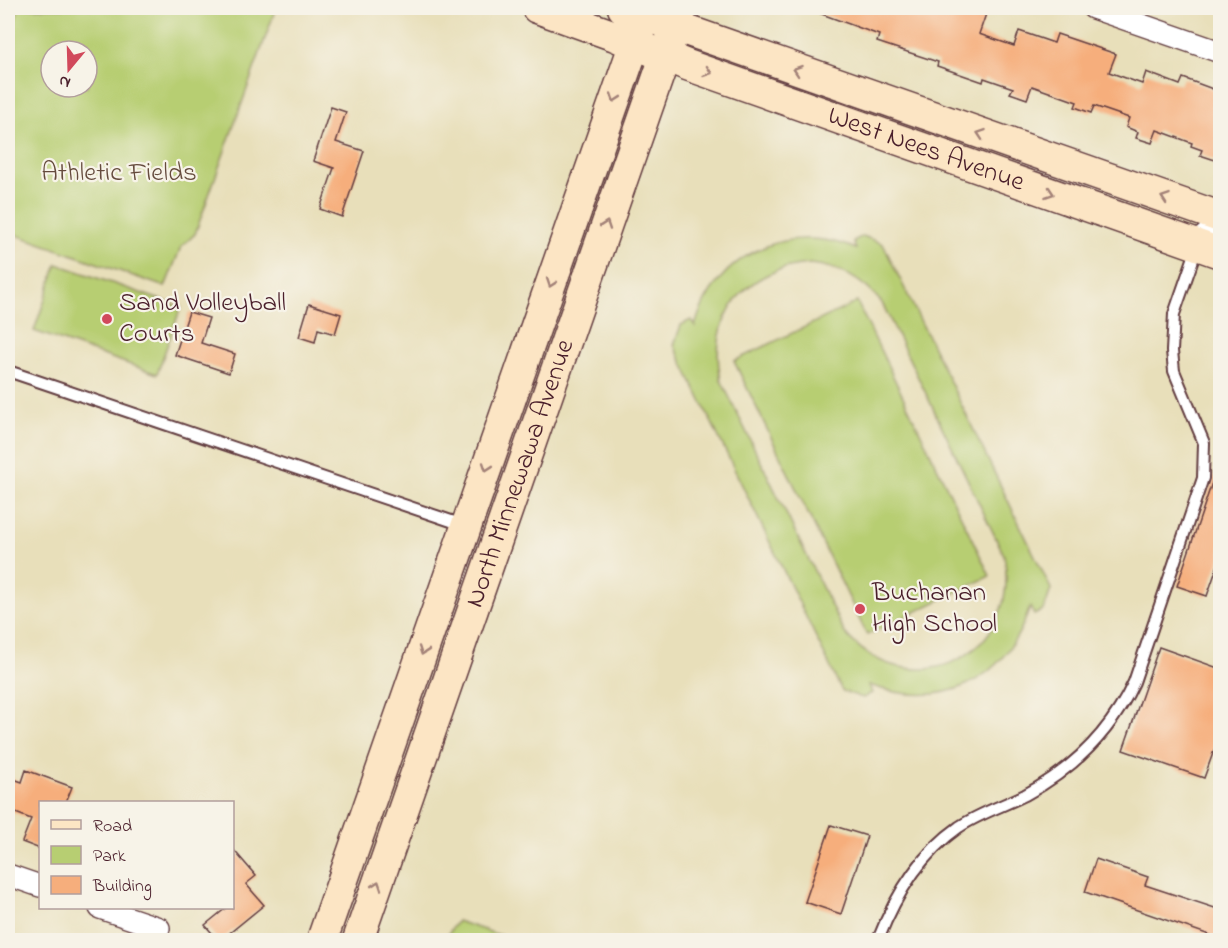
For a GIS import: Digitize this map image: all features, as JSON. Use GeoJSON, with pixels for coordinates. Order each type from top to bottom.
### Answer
{"type":"FeatureCollection","features":[{"type":"Feature","properties":{"kind":"main road","name":"West Nees Avenue"},"geometry":{"type":"LineString","coordinates":[[537,8],[665,56],[1213,244]]}},
{"type":"Feature","properties":{"kind":"main road","name":"West Nees Avenue"},"geometry":{"type":"LineString","coordinates":[[638,10],[679,17],[1221,217]]}},
{"type":"Feature","properties":{"kind":"main road","name":"North Minnewawa Avenue"},"geometry":{"type":"LineString","coordinates":[[322,940],[634,43],[638,10]]}},
{"type":"Feature","properties":{"kind":"main road","name":"North Minnewawa Avenue"},"geometry":{"type":"LineString","coordinates":[[357,940],[679,17]]}},
{"type":"Feature","properties":{"kind":"main road"},"geometry":{"type":"LineString","coordinates":[[466,526],[498,538]]}},
{"type":"Feature","properties":{"kind":"street"},"geometry":{"type":"LineString","coordinates":[[1093,8],[1221,52]]}},
{"type":"Feature","properties":{"kind":"street"},"geometry":{"type":"LineString","coordinates":[[8,875],[39,886]]}},
{"type":"Feature","properties":{"kind":"street"},"geometry":{"type":"LineString","coordinates":[[102,909],[157,934]]}},
{"type":"Feature","properties":{"kind":"lane"},"geometry":{"type":"LineString","coordinates":[[878,940],[901,889],[930,853],[958,828],[976,817],[1024,795],[1065,771],[1097,740],[1126,700],[1203,478],[1204,443],[1174,371],[1172,351],[1174,314],[1213,244]]}},
{"type":"Feature","properties":{"kind":"lane"},"geometry":{"type":"LineString","coordinates":[[8,370],[466,526]]}},
{"type":"Feature","properties":{"kind":"green space","name":"Athletic Fields"},"geometry":{"type":"Polygon","coordinates":[[[19,8],[276,8],[195,234],[181,247],[165,287],[8,232],[8,40],[19,8]]]}},
{"type":"Feature","properties":{"kind":"green space"},"geometry":{"type":"Polygon","coordinates":[[[863,236],[883,244],[1051,589],[1044,610],[1034,615],[1030,607],[1019,633],[1004,655],[987,672],[968,684],[946,692],[922,694],[896,692],[869,685],[872,693],[863,698],[842,691],[674,345],[681,325],[691,320],[695,326],[705,301],[719,280],[737,263],[757,250],[780,242],[805,239],[830,241],[856,249],[853,241],[863,236]],[[810,264],[787,268],[767,275],[750,286],[736,300],[726,317],[720,336],[718,357],[721,380],[844,632],[871,655],[900,667],[929,669],[956,661],[979,644],[996,621],[1005,591],[1004,555],[882,303],[867,287],[850,276],[810,264]]]}},
{"type":"Feature","properties":{"kind":"green space","name":"Sand Volleyball Courts"},"geometry":{"type":"Polygon","coordinates":[[[57,264],[181,307],[157,374],[34,331],[57,264]]]}},
{"type":"Feature","properties":{"kind":"green space"},"geometry":{"type":"Polygon","coordinates":[[[857,302],[990,576],[867,635],[734,361],[857,302]]]}},
{"type":"Feature","properties":{"kind":"green space"},"geometry":{"type":"Polygon","coordinates":[[[457,921],[514,940],[444,940],[457,921]]]}},
{"type":"Feature","properties":{"kind":"building"},"geometry":{"type":"Polygon","coordinates":[[[808,8],[978,8],[987,11],[979,34],[1014,46],[1019,31],[1054,43],[1057,34],[1116,54],[1109,72],[1142,84],[1146,72],[1180,85],[1183,78],[1221,92],[1221,162],[1200,155],[1202,150],[1191,146],[1192,143],[1157,130],[1152,143],[1136,138],[1138,132],[1126,127],[1129,118],[1094,106],[1091,113],[1075,107],[1077,102],[1032,86],[1027,99],[1010,93],[1013,88],[984,78],[983,82],[937,66],[938,62],[877,42],[879,35],[808,8]]]}},
{"type":"Feature","properties":{"kind":"building"},"geometry":{"type":"Polygon","coordinates":[[[331,107],[346,112],[336,142],[364,151],[342,217],[320,209],[334,168],[313,161],[331,107]]]}},
{"type":"Feature","properties":{"kind":"building"},"geometry":{"type":"Polygon","coordinates":[[[309,304],[341,314],[335,334],[318,329],[315,342],[299,337],[309,304]]]}},
{"type":"Feature","properties":{"kind":"building"},"geometry":{"type":"Polygon","coordinates":[[[189,312],[209,318],[201,343],[235,354],[229,373],[175,355],[189,312]]]}},
{"type":"Feature","properties":{"kind":"building"},"geometry":{"type":"Polygon","coordinates":[[[1218,465],[1221,466],[1221,556],[1207,596],[1177,586],[1218,465]]]}},
{"type":"Feature","properties":{"kind":"building"},"geometry":{"type":"Polygon","coordinates":[[[1159,647],[1221,669],[1221,731],[1204,778],[1123,750],[1159,647]]]}},
{"type":"Feature","properties":{"kind":"building"},"geometry":{"type":"Polygon","coordinates":[[[26,770],[72,787],[66,801],[39,801],[39,849],[22,842],[31,819],[8,810],[8,788],[11,778],[22,782],[26,770]]]}},
{"type":"Feature","properties":{"kind":"building"},"geometry":{"type":"Polygon","coordinates":[[[831,825],[867,836],[841,914],[805,902],[831,825]]]}},
{"type":"Feature","properties":{"kind":"building"},"geometry":{"type":"Polygon","coordinates":[[[234,850],[256,876],[246,884],[264,905],[221,940],[218,940],[205,925],[225,909],[234,909],[234,850]]]}},
{"type":"Feature","properties":{"kind":"building"},"geometry":{"type":"Polygon","coordinates":[[[1096,859],[1148,877],[1145,885],[1221,910],[1221,939],[1085,892],[1096,859]]]}},
{"type":"Feature","properties":{"kind":"place","name":"Sand Volleyball Courts"},"geometry":{"type":"Point","coordinates":[107,319]}},
{"type":"Feature","properties":{"kind":"place","name":"Buchanan High School"},"geometry":{"type":"Point","coordinates":[860,609]}}]}
